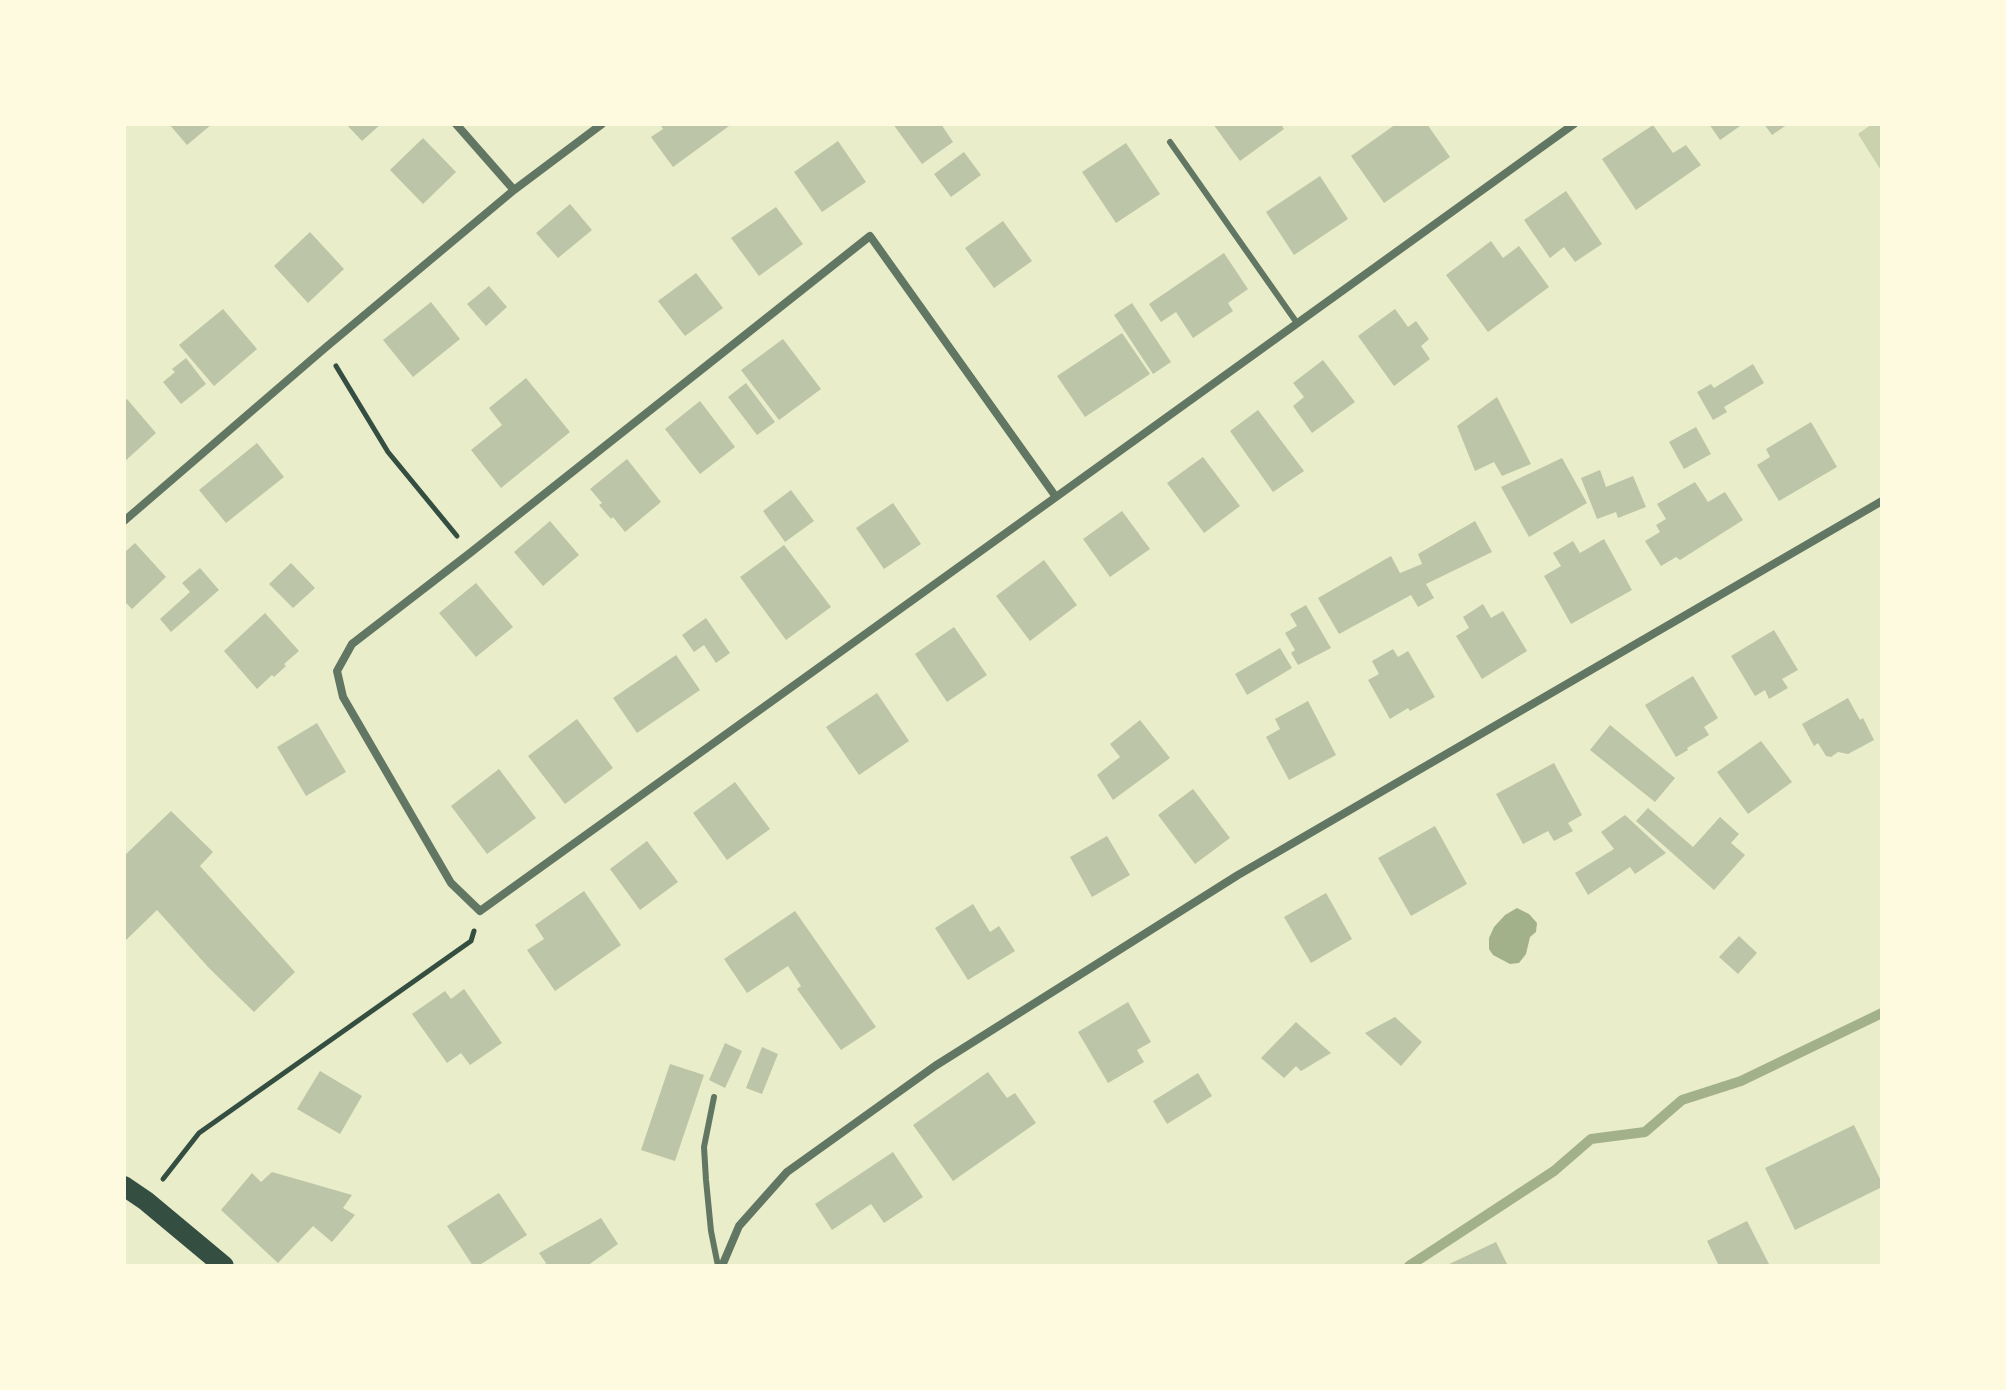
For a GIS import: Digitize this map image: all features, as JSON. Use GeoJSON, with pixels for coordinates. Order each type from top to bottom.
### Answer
{"type":"FeatureCollection","features":[{"type":"Feature","properties":{"kind":"main road"},"geometry":{"type":"LineString","coordinates":[[124,1186],[224,1266]]}},
{"type":"Feature","properties":{"kind":"street"},"geometry":{"type":"LineString","coordinates":[[456,124],[514,190]]}},
{"type":"Feature","properties":{"kind":"street"},"geometry":{"type":"LineString","coordinates":[[124,521],[514,190],[602,124]]}},
{"type":"Feature","properties":{"kind":"street"},"geometry":{"type":"LineString","coordinates":[[1056,497],[870,236],[352,644],[337,671],[343,697],[451,883],[480,911],[1056,497],[1574,124]]}},
{"type":"Feature","properties":{"kind":"street"},"geometry":{"type":"LineString","coordinates":[[720,1266],[739,1226],[787,1172],[935,1066],[1238,875],[1882,501]]}},
{"type":"Feature","properties":{"kind":"lane"},"geometry":{"type":"LineString","coordinates":[[1170,142],[1297,323]]}},
{"type":"Feature","properties":{"kind":"lane"},"geometry":{"type":"LineString","coordinates":[[714,1097],[704,1147],[708,1205],[720,1266]]}},
{"type":"Feature","properties":{"kind":"path"},"geometry":{"type":"LineString","coordinates":[[325,348],[388,452],[470,553]]}},
{"type":"Feature","properties":{"kind":"path"},"geometry":{"type":"LineString","coordinates":[[146,1201],[199,1133],[471,941],[480,911]]}},
{"type":"Feature","properties":{"kind":"shaded area"},"geometry":{"type":"Polygon","coordinates":[[[1872,124],[1882,124],[1882,172],[1858,134],[1872,124]]]}},
{"type":"Feature","properties":{"kind":"shaded area"},"geometry":{"type":"Polygon","coordinates":[[[1517,908],[1537,923],[1536,932],[1530,937],[1526,954],[1519,963],[1510,964],[1493,955],[1489,949],[1489,938],[1505,915],[1517,908]]]}},
{"type":"Feature","properties":{"kind":"building"},"geometry":{"type":"Polygon","coordinates":[[[169,124],[212,124],[187,145],[169,124]]]}},
{"type":"Feature","properties":{"kind":"building"},"geometry":{"type":"Polygon","coordinates":[[[346,124],[381,124],[362,141],[346,124]]]}},
{"type":"Feature","properties":{"kind":"building"},"geometry":{"type":"Polygon","coordinates":[[[660,124],[729,126],[673,167],[651,137],[663,129],[660,124]]]}},
{"type":"Feature","properties":{"kind":"building"},"geometry":{"type":"Polygon","coordinates":[[[893,124],[941,124],[953,142],[922,164],[893,124]]]}},
{"type":"Feature","properties":{"kind":"building"},"geometry":{"type":"Polygon","coordinates":[[[1213,124],[1281,124],[1284,129],[1240,161],[1213,124]]]}},
{"type":"Feature","properties":{"kind":"building"},"geometry":{"type":"Polygon","coordinates":[[[1396,124],[1427,124],[1450,157],[1384,203],[1351,156],[1396,124]]]}},
{"type":"Feature","properties":{"kind":"building"},"geometry":{"type":"Polygon","coordinates":[[[1709,124],[1743,124],[1720,140],[1709,124]]]}},
{"type":"Feature","properties":{"kind":"building"},"geometry":{"type":"Polygon","coordinates":[[[1764,124],[1788,124],[1772,135],[1764,124]]]}},
{"type":"Feature","properties":{"kind":"building"},"geometry":{"type":"Polygon","coordinates":[[[1653,125],[1673,153],[1686,145],[1701,165],[1636,210],[1602,159],[1653,125]]]}},
{"type":"Feature","properties":{"kind":"building"},"geometry":{"type":"Polygon","coordinates":[[[423,138],[456,172],[423,204],[390,170],[423,138]]]}},
{"type":"Feature","properties":{"kind":"building"},"geometry":{"type":"Polygon","coordinates":[[[838,141],[866,182],[822,212],[794,172],[838,141]]]}},
{"type":"Feature","properties":{"kind":"building"},"geometry":{"type":"Polygon","coordinates":[[[1126,143],[1160,194],[1116,223],[1082,172],[1126,143]]]}},
{"type":"Feature","properties":{"kind":"building"},"geometry":{"type":"Polygon","coordinates":[[[964,152],[981,175],[951,197],[934,174],[964,152]]]}},
{"type":"Feature","properties":{"kind":"building"},"geometry":{"type":"Polygon","coordinates":[[[1320,176],[1348,219],[1294,255],[1266,212],[1320,176]]]}},
{"type":"Feature","properties":{"kind":"building"},"geometry":{"type":"Polygon","coordinates":[[[1566,191],[1602,244],[1575,262],[1564,247],[1550,258],[1524,220],[1566,191]]]}},
{"type":"Feature","properties":{"kind":"building"},"geometry":{"type":"Polygon","coordinates":[[[570,204],[592,230],[558,258],[536,233],[570,204]]]}},
{"type":"Feature","properties":{"kind":"building"},"geometry":{"type":"Polygon","coordinates":[[[776,207],[803,244],[759,276],[731,238],[776,207]]]}},
{"type":"Feature","properties":{"kind":"building"},"geometry":{"type":"Polygon","coordinates":[[[1003,221],[1032,261],[994,288],[965,248],[1003,221]]]}},
{"type":"Feature","properties":{"kind":"building"},"geometry":{"type":"Polygon","coordinates":[[[310,232],[344,269],[308,303],[274,266],[310,232]]]}},
{"type":"Feature","properties":{"kind":"building"},"geometry":{"type":"Polygon","coordinates":[[[1491,241],[1503,258],[1519,246],[1549,287],[1488,332],[1446,275],[1491,241]]]}},
{"type":"Feature","properties":{"kind":"building"},"geometry":{"type":"Polygon","coordinates":[[[1224,253],[1248,289],[1228,303],[1233,311],[1193,338],[1176,312],[1161,322],[1149,304],[1224,253]]]}},
{"type":"Feature","properties":{"kind":"building"},"geometry":{"type":"Polygon","coordinates":[[[696,273],[723,308],[685,336],[658,301],[696,273]]]}},
{"type":"Feature","properties":{"kind":"building"},"geometry":{"type":"Polygon","coordinates":[[[489,286],[507,307],[486,326],[467,304],[489,286]]]}},
{"type":"Feature","properties":{"kind":"building"},"geometry":{"type":"Polygon","coordinates":[[[431,302],[460,339],[413,377],[383,340],[431,302]]]}},
{"type":"Feature","properties":{"kind":"building"},"geometry":{"type":"Polygon","coordinates":[[[1132,303],[1171,362],[1153,374],[1114,315],[1132,303]]]}},
{"type":"Feature","properties":{"kind":"building"},"geometry":{"type":"Polygon","coordinates":[[[223,309],[257,349],[214,386],[179,345],[223,309]]]}},
{"type":"Feature","properties":{"kind":"building"},"geometry":{"type":"Polygon","coordinates":[[[1395,309],[1408,327],[1416,321],[1429,339],[1421,346],[1430,359],[1394,386],[1358,336],[1395,309]]]}},
{"type":"Feature","properties":{"kind":"building"},"geometry":{"type":"Polygon","coordinates":[[[1122,333],[1150,374],[1085,417],[1057,376],[1122,333]]]}},
{"type":"Feature","properties":{"kind":"building"},"geometry":{"type":"Polygon","coordinates":[[[783,339],[821,389],[779,420],[741,370],[783,339]]]}},
{"type":"Feature","properties":{"kind":"building"},"geometry":{"type":"Polygon","coordinates":[[[186,358],[206,384],[181,404],[163,382],[175,372],[172,369],[186,358]]]}},
{"type":"Feature","properties":{"kind":"building"},"geometry":{"type":"Polygon","coordinates":[[[1323,360],[1355,402],[1312,433],[1293,406],[1304,397],[1293,383],[1323,360]]]}},
{"type":"Feature","properties":{"kind":"building"},"geometry":{"type":"Polygon","coordinates":[[[1753,364],[1764,383],[1724,407],[1727,412],[1713,420],[1697,392],[1711,384],[1714,388],[1753,364]]]}},
{"type":"Feature","properties":{"kind":"building"},"geometry":{"type":"Polygon","coordinates":[[[526,378],[570,432],[501,488],[471,450],[502,425],[489,408],[526,378]]]}},
{"type":"Feature","properties":{"kind":"building"},"geometry":{"type":"Polygon","coordinates":[[[746,383],[775,422],[757,435],[728,397],[746,383]]]}},
{"type":"Feature","properties":{"kind":"building"},"geometry":{"type":"Polygon","coordinates":[[[1497,397],[1531,464],[1502,476],[1494,462],[1475,471],[1457,426],[1497,397]]]}},
{"type":"Feature","properties":{"kind":"building"},"geometry":{"type":"Polygon","coordinates":[[[127,399],[156,433],[124,462],[124,402],[127,399]]]}},
{"type":"Feature","properties":{"kind":"building"},"geometry":{"type":"Polygon","coordinates":[[[700,401],[735,447],[700,474],[665,429],[700,401]]]}},
{"type":"Feature","properties":{"kind":"building"},"geometry":{"type":"Polygon","coordinates":[[[1258,410],[1304,471],[1273,492],[1230,431],[1258,410]]]}},
{"type":"Feature","properties":{"kind":"building"},"geometry":{"type":"Polygon","coordinates":[[[1811,422],[1837,467],[1779,501],[1757,465],[1770,457],[1766,449],[1811,422]]]}},
{"type":"Feature","properties":{"kind":"building"},"geometry":{"type":"Polygon","coordinates":[[[1696,427],[1711,454],[1684,469],[1669,442],[1696,427]]]}},
{"type":"Feature","properties":{"kind":"building"},"geometry":{"type":"Polygon","coordinates":[[[257,443],[284,477],[226,523],[199,490],[257,443]]]}},
{"type":"Feature","properties":{"kind":"building"},"geometry":{"type":"Polygon","coordinates":[[[1203,457],[1240,506],[1204,533],[1167,483],[1203,457]]]}},
{"type":"Feature","properties":{"kind":"building"},"geometry":{"type":"Polygon","coordinates":[[[1562,458],[1587,503],[1529,537],[1501,487],[1562,458]]]}},
{"type":"Feature","properties":{"kind":"building"},"geometry":{"type":"Polygon","coordinates":[[[627,459],[661,502],[625,532],[599,505],[602,503],[590,489],[627,459]]]}},
{"type":"Feature","properties":{"kind":"building"},"geometry":{"type":"Polygon","coordinates":[[[1600,470],[1606,487],[1633,476],[1646,507],[1618,518],[1616,512],[1597,519],[1581,478],[1600,470]]]}},
{"type":"Feature","properties":{"kind":"building"},"geometry":{"type":"Polygon","coordinates":[[[1695,482],[1708,502],[1725,492],[1743,520],[1680,560],[1676,557],[1661,566],[1645,541],[1660,532],[1656,525],[1666,519],[1657,504],[1695,482]]]}},
{"type":"Feature","properties":{"kind":"building"},"geometry":{"type":"Polygon","coordinates":[[[791,490],[814,521],[785,542],[763,511],[791,490]]]}},
{"type":"Feature","properties":{"kind":"building"},"geometry":{"type":"Polygon","coordinates":[[[893,503],[921,544],[884,569],[856,528],[893,503]]]}},
{"type":"Feature","properties":{"kind":"building"},"geometry":{"type":"Polygon","coordinates":[[[1122,511],[1150,549],[1110,577],[1083,539],[1122,511]]]}},
{"type":"Feature","properties":{"kind":"building"},"geometry":{"type":"Polygon","coordinates":[[[550,521],[579,555],[543,586],[514,552],[550,521]]]}},
{"type":"Feature","properties":{"kind":"building"},"geometry":{"type":"Polygon","coordinates":[[[1475,521],[1492,552],[1426,584],[1434,598],[1418,607],[1411,595],[1339,634],[1318,598],[1391,556],[1400,573],[1422,564],[1418,554],[1475,521]]]}},
{"type":"Feature","properties":{"kind":"building"},"geometry":{"type":"Polygon","coordinates":[[[1604,539],[1632,590],[1571,624],[1544,576],[1561,566],[1553,553],[1573,541],[1580,553],[1604,539]]]}},
{"type":"Feature","properties":{"kind":"building"},"geometry":{"type":"Polygon","coordinates":[[[135,543],[166,577],[132,609],[124,601],[124,553],[135,543]]]}},
{"type":"Feature","properties":{"kind":"building"},"geometry":{"type":"Polygon","coordinates":[[[784,545],[831,607],[786,640],[740,577],[784,545]]]}},
{"type":"Feature","properties":{"kind":"building"},"geometry":{"type":"Polygon","coordinates":[[[1044,560],[1077,605],[1030,641],[996,596],[1044,560]]]}},
{"type":"Feature","properties":{"kind":"building"},"geometry":{"type":"Polygon","coordinates":[[[291,563],[315,588],[293,608],[269,584],[291,563]]]}},
{"type":"Feature","properties":{"kind":"building"},"geometry":{"type":"Polygon","coordinates":[[[200,568],[219,590],[171,632],[160,619],[190,592],[182,583],[200,568]]]}},
{"type":"Feature","properties":{"kind":"building"},"geometry":{"type":"Polygon","coordinates":[[[476,583],[513,627],[476,657],[439,613],[476,583]]]}},
{"type":"Feature","properties":{"kind":"building"},"geometry":{"type":"Polygon","coordinates":[[[1483,604],[1491,618],[1503,611],[1527,651],[1482,679],[1456,636],[1469,628],[1463,617],[1483,604]]]}},
{"type":"Feature","properties":{"kind":"building"},"geometry":{"type":"Polygon","coordinates":[[[1306,605],[1331,648],[1298,665],[1291,653],[1295,650],[1285,633],[1297,626],[1290,614],[1306,605]]]}},
{"type":"Feature","properties":{"kind":"building"},"geometry":{"type":"Polygon","coordinates":[[[265,613],[299,651],[274,677],[272,675],[257,689],[224,651],[265,613]]]}},
{"type":"Feature","properties":{"kind":"building"},"geometry":{"type":"Polygon","coordinates":[[[706,618],[730,653],[716,663],[704,645],[694,652],[682,635],[706,618]]]}},
{"type":"Feature","properties":{"kind":"building"},"geometry":{"type":"Polygon","coordinates":[[[954,627],[987,675],[947,702],[915,654],[954,627]]]}},
{"type":"Feature","properties":{"kind":"building"},"geometry":{"type":"Polygon","coordinates":[[[1774,630],[1798,670],[1782,679],[1788,688],[1769,699],[1765,690],[1755,696],[1731,656],[1774,630]]]}},
{"type":"Feature","properties":{"kind":"building"},"geometry":{"type":"Polygon","coordinates":[[[1280,648],[1292,668],[1247,695],[1235,674],[1280,648]]]}},
{"type":"Feature","properties":{"kind":"building"},"geometry":{"type":"Polygon","coordinates":[[[1393,649],[1398,657],[1408,651],[1435,697],[1390,719],[1368,680],[1379,674],[1372,661],[1393,649]]]}},
{"type":"Feature","properties":{"kind":"building"},"geometry":{"type":"Polygon","coordinates":[[[676,655],[700,690],[637,733],[613,698],[676,655]]]}},
{"type":"Feature","properties":{"kind":"building"},"geometry":{"type":"Polygon","coordinates":[[[1693,676],[1718,718],[1704,727],[1709,735],[1676,757],[1645,705],[1693,676]]]}},
{"type":"Feature","properties":{"kind":"building"},"geometry":{"type":"Polygon","coordinates":[[[877,693],[909,741],[859,775],[826,727],[877,693]]]}},
{"type":"Feature","properties":{"kind":"building"},"geometry":{"type":"Polygon","coordinates":[[[1848,698],[1874,740],[1848,754],[1838,752],[1831,757],[1826,756],[1818,743],[1814,746],[1802,724],[1848,698]]]}},
{"type":"Feature","properties":{"kind":"building"},"geometry":{"type":"Polygon","coordinates":[[[1308,701],[1336,755],[1289,780],[1266,737],[1280,729],[1275,719],[1308,701]]]}},
{"type":"Feature","properties":{"kind":"building"},"geometry":{"type":"Polygon","coordinates":[[[577,719],[613,768],[565,804],[528,756],[577,719]]]}},
{"type":"Feature","properties":{"kind":"building"},"geometry":{"type":"Polygon","coordinates":[[[1140,720],[1170,758],[1113,800],[1097,775],[1120,757],[1110,744],[1140,720]]]}},
{"type":"Feature","properties":{"kind":"building"},"geometry":{"type":"Polygon","coordinates":[[[317,723],[346,772],[306,796],[277,747],[317,723]]]}},
{"type":"Feature","properties":{"kind":"building"},"geometry":{"type":"Polygon","coordinates":[[[1610,725],[1675,778],[1655,802],[1590,750],[1610,725]]]}},
{"type":"Feature","properties":{"kind":"building"},"geometry":{"type":"Polygon","coordinates":[[[1761,741],[1792,782],[1748,814],[1717,772],[1761,741]]]}},
{"type":"Feature","properties":{"kind":"building"},"geometry":{"type":"Polygon","coordinates":[[[1554,763],[1582,815],[1568,823],[1573,831],[1554,841],[1548,831],[1523,844],[1496,794],[1554,763]]]}},
{"type":"Feature","properties":{"kind":"building"},"geometry":{"type":"Polygon","coordinates":[[[499,769],[536,818],[487,854],[451,806],[499,769]]]}},
{"type":"Feature","properties":{"kind":"building"},"geometry":{"type":"Polygon","coordinates":[[[735,782],[770,829],[727,860],[693,813],[735,782]]]}},
{"type":"Feature","properties":{"kind":"building"},"geometry":{"type":"Polygon","coordinates":[[[1193,789],[1230,838],[1195,864],[1158,815],[1193,789]]]}},
{"type":"Feature","properties":{"kind":"building"},"geometry":{"type":"Polygon","coordinates":[[[1648,808],[1693,847],[1720,817],[1739,834],[1731,843],[1745,855],[1714,890],[1636,821],[1648,808]]]}},
{"type":"Feature","properties":{"kind":"building"},"geometry":{"type":"Polygon","coordinates":[[[171,811],[213,852],[200,866],[295,972],[254,1012],[157,910],[124,942],[124,856],[171,811]]]}},
{"type":"Feature","properties":{"kind":"building"},"geometry":{"type":"Polygon","coordinates":[[[1625,815],[1666,853],[1635,874],[1630,867],[1588,895],[1575,873],[1614,849],[1601,832],[1625,815]]]}},
{"type":"Feature","properties":{"kind":"building"},"geometry":{"type":"Polygon","coordinates":[[[1435,826],[1467,884],[1411,916],[1378,858],[1435,826]]]}},
{"type":"Feature","properties":{"kind":"building"},"geometry":{"type":"Polygon","coordinates":[[[1107,836],[1130,875],[1092,897],[1070,857],[1107,836]]]}},
{"type":"Feature","properties":{"kind":"building"},"geometry":{"type":"Polygon","coordinates":[[[647,841],[678,882],[640,910],[610,869],[647,841]]]}},
{"type":"Feature","properties":{"kind":"building"},"geometry":{"type":"Polygon","coordinates":[[[584,891],[621,945],[555,991],[527,950],[544,939],[535,925],[584,891]]]}},
{"type":"Feature","properties":{"kind":"building"},"geometry":{"type":"Polygon","coordinates":[[[1326,893],[1352,939],[1311,963],[1284,917],[1326,893]]]}},
{"type":"Feature","properties":{"kind":"building"},"geometry":{"type":"Polygon","coordinates":[[[973,904],[990,932],[999,926],[1015,951],[968,980],[935,928],[973,904]]]}},
{"type":"Feature","properties":{"kind":"building"},"geometry":{"type":"Polygon","coordinates":[[[795,911],[876,1027],[841,1050],[797,989],[801,986],[788,966],[747,993],[724,959],[795,911]]]}},
{"type":"Feature","properties":{"kind":"building"},"geometry":{"type":"Polygon","coordinates":[[[1739,936],[1757,953],[1738,974],[1719,957],[1739,936]]]}},
{"type":"Feature","properties":{"kind":"building"},"geometry":{"type":"Polygon","coordinates":[[[464,989],[502,1043],[470,1065],[461,1053],[447,1063],[412,1014],[445,991],[451,999],[464,989]]]}},
{"type":"Feature","properties":{"kind":"building"},"geometry":{"type":"Polygon","coordinates":[[[1128,1002],[1151,1042],[1137,1050],[1144,1062],[1108,1083],[1078,1032],[1128,1002]]]}},
{"type":"Feature","properties":{"kind":"building"},"geometry":{"type":"Polygon","coordinates":[[[1395,1017],[1422,1042],[1401,1066],[1365,1033],[1395,1017]]]}},
{"type":"Feature","properties":{"kind":"building"},"geometry":{"type":"Polygon","coordinates":[[[1296,1022],[1331,1053],[1301,1071],[1296,1066],[1284,1078],[1261,1058],[1296,1022]]]}},
{"type":"Feature","properties":{"kind":"building"},"geometry":{"type":"Polygon","coordinates":[[[725,1043],[742,1051],[725,1088],[709,1080],[725,1043]]]}},
{"type":"Feature","properties":{"kind":"building"},"geometry":{"type":"Polygon","coordinates":[[[762,1047],[778,1054],[762,1094],[746,1088],[762,1047]]]}},
{"type":"Feature","properties":{"kind":"building"},"geometry":{"type":"Polygon","coordinates":[[[670,1064],[704,1075],[675,1161],[641,1150],[670,1064]]]}},
{"type":"Feature","properties":{"kind":"building"},"geometry":{"type":"Polygon","coordinates":[[[320,1071],[362,1096],[340,1134],[297,1109],[320,1071]]]}},
{"type":"Feature","properties":{"kind":"building"},"geometry":{"type":"Polygon","coordinates":[[[988,1072],[1007,1098],[1015,1093],[1036,1123],[953,1181],[913,1125],[988,1072]]]}},
{"type":"Feature","properties":{"kind":"building"},"geometry":{"type":"Polygon","coordinates":[[[1198,1073],[1212,1096],[1167,1124],[1153,1101],[1198,1073]]]}},
{"type":"Feature","properties":{"kind":"building"},"geometry":{"type":"Polygon","coordinates":[[[1854,1125],[1882,1187],[1795,1230],[1765,1168],[1854,1125]]]}},
{"type":"Feature","properties":{"kind":"building"},"geometry":{"type":"Polygon","coordinates":[[[893,1152],[923,1197],[884,1223],[871,1204],[832,1230],[815,1204],[893,1152]]]}},
{"type":"Feature","properties":{"kind":"building"},"geometry":{"type":"Polygon","coordinates":[[[272,1172],[352,1195],[343,1208],[355,1215],[332,1242],[313,1226],[278,1263],[221,1210],[252,1173],[261,1182],[272,1172]]]}},
{"type":"Feature","properties":{"kind":"building"},"geometry":{"type":"Polygon","coordinates":[[[499,1193],[527,1235],[478,1266],[473,1266],[447,1226],[499,1193]]]}},
{"type":"Feature","properties":{"kind":"building"},"geometry":{"type":"Polygon","coordinates":[[[601,1218],[618,1244],[587,1266],[543,1266],[546,1263],[539,1253],[601,1218]]]}},
{"type":"Feature","properties":{"kind":"building"},"geometry":{"type":"Polygon","coordinates":[[[1747,1221],[1770,1266],[1719,1266],[1707,1241],[1747,1221]]]}},
{"type":"Feature","properties":{"kind":"building"},"geometry":{"type":"Polygon","coordinates":[[[1496,1242],[1508,1266],[1445,1266],[1496,1242]]]}},
{"type":"Feature","properties":{"kind":"waterway"},"geometry":{"type":"LineString","coordinates":[[1409,1266],[1554,1171],[1591,1139],[1645,1132],[1682,1100],[1741,1081],[1882,1013]]}}]}
